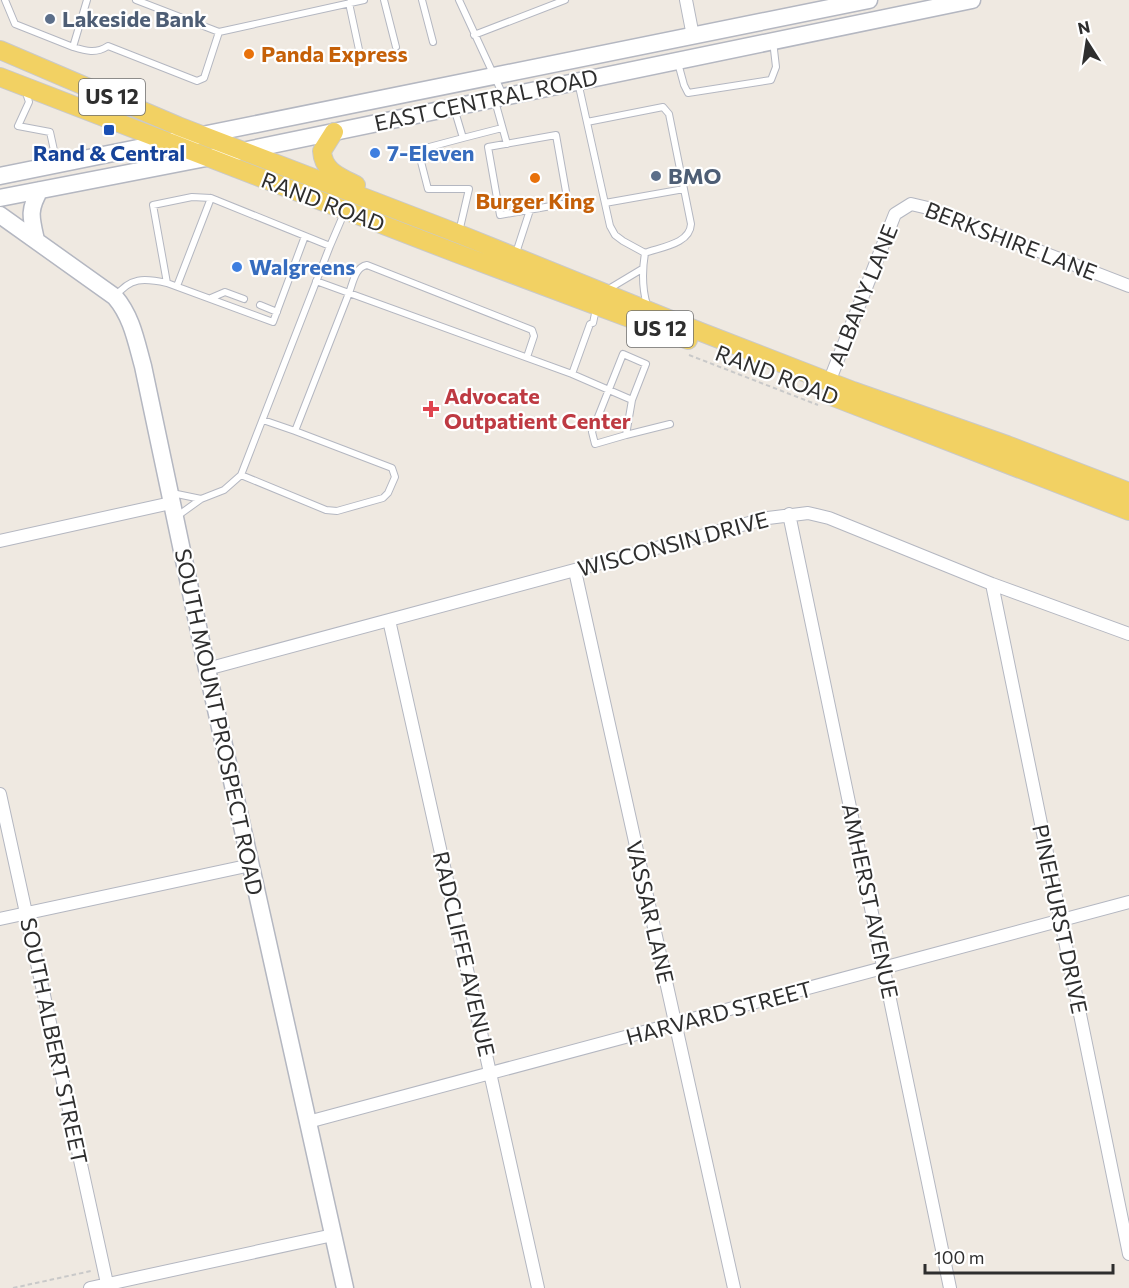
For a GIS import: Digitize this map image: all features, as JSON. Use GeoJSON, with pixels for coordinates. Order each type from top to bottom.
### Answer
{"type":"FeatureCollection","features":[{"type":"Feature","properties":{"kind":"main road","name":"EAST CENTRAL ROAD"},"geometry":{"type":"LineString","coordinates":[[0,176],[869,0]]}},
{"type":"Feature","properties":{"kind":"main road","name":"EAST CENTRAL ROAD"},"geometry":{"type":"LineString","coordinates":[[0,198],[208,158],[947,3],[972,0]]}},
{"type":"Feature","properties":{"kind":"main road","name":"US 12"},"geometry":{"type":"LineString","coordinates":[[0,50],[202,135]]}},
{"type":"Feature","properties":{"kind":"main road","name":"US 12"},"geometry":{"type":"LineString","coordinates":[[0,77],[168,142]]}},
{"type":"Feature","properties":{"kind":"main road"},"geometry":{"type":"LineString","coordinates":[[334,132],[322,151],[327,168],[415,218]]}},
{"type":"Feature","properties":{"kind":"main road","name":"RAND ROAD"},"geometry":{"type":"LineString","coordinates":[[202,135],[515,257],[600,299],[648,311],[853,391],[1007,445],[1129,492]]}},
{"type":"Feature","properties":{"kind":"main road","name":"RAND ROAD"},"geometry":{"type":"LineString","coordinates":[[168,142],[345,211],[600,299],[1129,511]]}},
{"type":"Feature","properties":{"kind":"main road"},"geometry":{"type":"LineString","coordinates":[[36,240],[32,221],[32,203],[40,190]]}},
{"type":"Feature","properties":{"kind":"main road","name":"SOUTH MOUNT PROSPECT ROAD"},"geometry":{"type":"LineString","coordinates":[[0,215],[115,297],[124,308],[131,323],[143,366],[207,669],[345,1288]]}},
{"type":"Feature","properties":{"kind":"street"},"geometry":{"type":"LineString","coordinates":[[686,0],[693,36]]}},
{"type":"Feature","properties":{"kind":"street","name":"BERKSHIRE LANE"},"geometry":{"type":"LineString","coordinates":[[895,214],[911,204],[928,208],[1129,286]]}},
{"type":"Feature","properties":{"kind":"street","name":"ALBANY LANE"},"geometry":{"type":"LineString","coordinates":[[831,377],[895,214]]}},
{"type":"Feature","properties":{"kind":"street"},"geometry":{"type":"LineString","coordinates":[[0,541],[172,505]]}},
{"type":"Feature","properties":{"kind":"street","name":"WISCONSIN DRIVE"},"geometry":{"type":"LineString","coordinates":[[207,669],[768,518],[808,513],[829,518],[992,584],[1129,634]]}},
{"type":"Feature","properties":{"kind":"street","name":"AMHERST AVENUE"},"geometry":{"type":"LineString","coordinates":[[789,514],[950,1288]]}},
{"type":"Feature","properties":{"kind":"street","name":"VASSAR LANE"},"geometry":{"type":"LineString","coordinates":[[575,571],[734,1288]]}},
{"type":"Feature","properties":{"kind":"street","name":"PINEHURST DRIVE"},"geometry":{"type":"LineString","coordinates":[[992,584],[1129,1254]]}},
{"type":"Feature","properties":{"kind":"street","name":"RADCLIFFE AVENUE"},"geometry":{"type":"LineString","coordinates":[[389,620],[538,1288]]}},
{"type":"Feature","properties":{"kind":"street","name":"SOUTH ALBERT STREET"},"geometry":{"type":"LineString","coordinates":[[0,794],[108,1286]]}},
{"type":"Feature","properties":{"kind":"street"},"geometry":{"type":"LineString","coordinates":[[0,919],[251,865]]}},
{"type":"Feature","properties":{"kind":"street","name":"HARVARD STREET"},"geometry":{"type":"LineString","coordinates":[[308,1122],[1129,902]]}},
{"type":"Feature","properties":{"kind":"street"},"geometry":{"type":"LineString","coordinates":[[90,1288],[108,1286],[333,1235]]}},
{"type":"Feature","properties":{"kind":"lane"},"geometry":{"type":"LineString","coordinates":[[5,0],[15,24],[90,52],[100,51],[108,46],[197,81],[204,78],[219,32]]}},
{"type":"Feature","properties":{"kind":"lane"},"geometry":{"type":"LineString","coordinates":[[73,46],[87,0]]}},
{"type":"Feature","properties":{"kind":"lane"},"geometry":{"type":"LineString","coordinates":[[136,0],[219,32],[364,0]]}},
{"type":"Feature","properties":{"kind":"lane"},"geometry":{"type":"LineString","coordinates":[[159,0],[161,10]]}},
{"type":"Feature","properties":{"kind":"lane"},"geometry":{"type":"LineString","coordinates":[[384,0],[396,47]]}},
{"type":"Feature","properties":{"kind":"lane"},"geometry":{"type":"LineString","coordinates":[[422,0],[433,42]]}},
{"type":"Feature","properties":{"kind":"lane"},"geometry":{"type":"LineString","coordinates":[[459,0],[493,76],[507,144]]}},
{"type":"Feature","properties":{"kind":"lane"},"geometry":{"type":"LineString","coordinates":[[474,35],[565,0]]}},
{"type":"Feature","properties":{"kind":"lane"},"geometry":{"type":"LineString","coordinates":[[349,3],[361,59]]}},
{"type":"Feature","properties":{"kind":"lane"},"geometry":{"type":"LineString","coordinates":[[677,60],[688,93],[771,80],[776,67],[773,41]]}},
{"type":"Feature","properties":{"kind":"lane"},"geometry":{"type":"LineString","coordinates":[[578,81],[610,226],[615,235],[645,253]]}},
{"type":"Feature","properties":{"kind":"lane"},"geometry":{"type":"LineString","coordinates":[[27,96],[29,102],[18,126],[50,132],[58,165]]}},
{"type":"Feature","properties":{"kind":"lane"},"geometry":{"type":"LineString","coordinates":[[454,107],[463,138]]}},
{"type":"Feature","properties":{"kind":"lane"},"geometry":{"type":"LineString","coordinates":[[587,122],[663,107],[669,114],[691,224],[688,235],[682,240],[645,253]]}},
{"type":"Feature","properties":{"kind":"lane"},"geometry":{"type":"LineString","coordinates":[[459,234],[469,189],[428,189],[418,150],[502,128]]}},
{"type":"Feature","properties":{"kind":"lane"},"geometry":{"type":"LineString","coordinates":[[556,135],[568,203],[500,215],[488,147],[507,144],[556,135]]}},
{"type":"Feature","properties":{"kind":"lane"},"geometry":{"type":"LineString","coordinates":[[605,203],[684,189]]}},
{"type":"Feature","properties":{"kind":"lane"},"geometry":{"type":"LineString","coordinates":[[166,283],[153,205],[192,197],[211,198],[330,246]]}},
{"type":"Feature","properties":{"kind":"lane"},"geometry":{"type":"LineString","coordinates":[[177,286],[211,198]]}},
{"type":"Feature","properties":{"kind":"lane"},"geometry":{"type":"LineString","coordinates":[[515,257],[530,210]]}},
{"type":"Feature","properties":{"kind":"lane"},"geometry":{"type":"LineString","coordinates":[[172,505],[201,499],[224,490],[241,476],[345,211]]}},
{"type":"Feature","properties":{"kind":"lane"},"geometry":{"type":"LineString","coordinates":[[115,297],[122,288],[135,281],[153,280],[177,286],[273,322],[305,236]]}},
{"type":"Feature","properties":{"kind":"lane"},"geometry":{"type":"LineString","coordinates":[[645,253],[642,269],[643,291],[648,311]]}},
{"type":"Feature","properties":{"kind":"lane"},"geometry":{"type":"LineString","coordinates":[[295,431],[349,293],[362,266],[367,265],[532,330],[534,336],[527,357]]}},
{"type":"Feature","properties":{"kind":"lane"},"geometry":{"type":"LineString","coordinates":[[572,374],[590,324],[593,323],[600,299],[642,269]]}},
{"type":"Feature","properties":{"kind":"lane"},"geometry":{"type":"LineString","coordinates":[[316,281],[527,357],[632,400]]}},
{"type":"Feature","properties":{"kind":"lane"},"geometry":{"type":"LineString","coordinates":[[210,298],[225,292],[244,299]]}},
{"type":"Feature","properties":{"kind":"lane"},"geometry":{"type":"LineString","coordinates":[[260,305],[277,312]]}},
{"type":"Feature","properties":{"kind":"lane"},"geometry":{"type":"LineString","coordinates":[[626,435],[632,400],[646,364],[622,354],[592,432],[596,444],[670,424]]}},
{"type":"Feature","properties":{"kind":"lane"},"geometry":{"type":"LineString","coordinates":[[241,476],[326,510],[337,512],[383,498],[388,493],[395,477],[392,468],[263,420]]}},
{"type":"Feature","properties":{"kind":"lane"},"geometry":{"type":"LineString","coordinates":[[172,505],[201,499]]}},
{"type":"Feature","properties":{"kind":"path"},"geometry":{"type":"LineString","coordinates":[[14,1288],[97,1270]]}},
{"type":"Feature","properties":{"kind":"place","name":"Lakeside Bank"},"geometry":{"type":"Point","coordinates":[50,19]}},
{"type":"Feature","properties":{"kind":"place","name":"Panda Express"},"geometry":{"type":"Point","coordinates":[249,54]}},
{"type":"Feature","properties":{"kind":"place","name":"Rand & Central"},"geometry":{"type":"Point","coordinates":[109,130]}},
{"type":"Feature","properties":{"kind":"place","name":"7-Eleven"},"geometry":{"type":"Point","coordinates":[375,153]}},
{"type":"Feature","properties":{"kind":"place","name":"BMO"},"geometry":{"type":"Point","coordinates":[656,176]}},
{"type":"Feature","properties":{"kind":"place","name":"Burger King"},"geometry":{"type":"Point","coordinates":[535,178]}},
{"type":"Feature","properties":{"kind":"place","name":"Walgreens"},"geometry":{"type":"Point","coordinates":[237,267]}},
{"type":"Feature","properties":{"kind":"place","name":"Advocate Outpatient Center"},"geometry":{"type":"Point","coordinates":[431,409]}}]}
